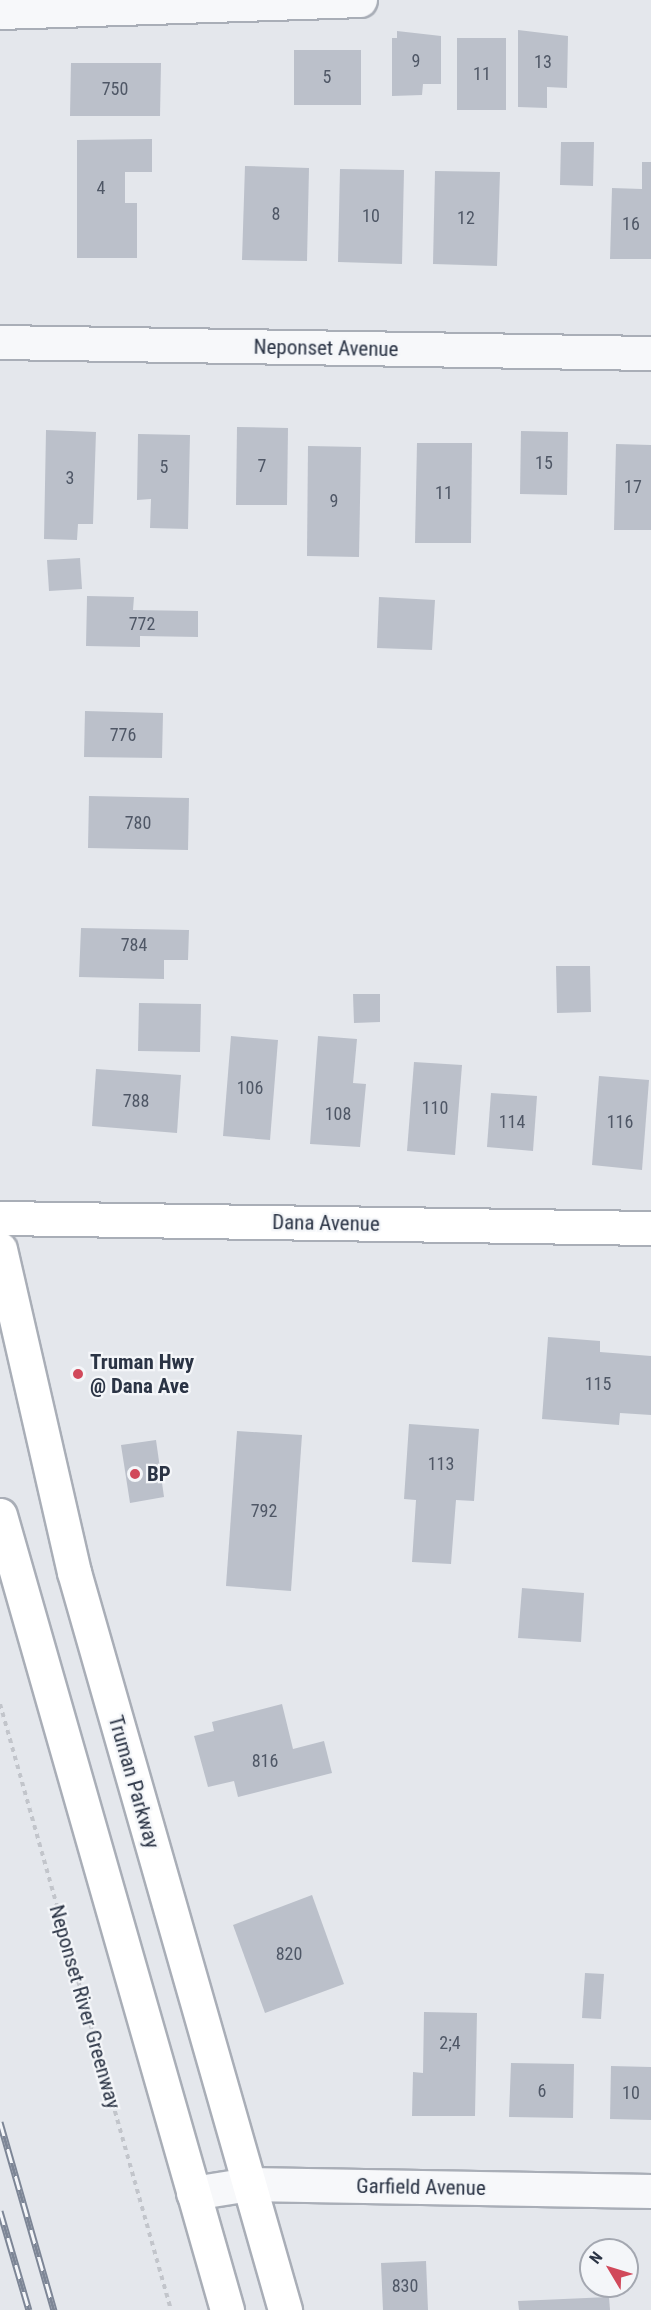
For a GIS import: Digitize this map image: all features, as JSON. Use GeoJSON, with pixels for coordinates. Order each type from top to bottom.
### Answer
{"type":"FeatureCollection","features":[{"type":"Feature","properties":{"kind":"main road","name":"Dana Avenue"},"geometry":{"type":"LineString","coordinates":[[0,1218],[651,1228]]}},
{"type":"Feature","properties":{"kind":"main road","name":"Truman Parkway"},"geometry":{"type":"LineString","coordinates":[[0,1249],[74,1572],[285,2310]]}},
{"type":"Feature","properties":{"kind":"main road"},"geometry":{"type":"LineString","coordinates":[[0,1515],[227,2310]]}},
{"type":"Feature","properties":{"kind":"street"},"geometry":{"type":"LineString","coordinates":[[0,12],[360,0]]}},
{"type":"Feature","properties":{"kind":"street","name":"Neponset Avenue"},"geometry":{"type":"LineString","coordinates":[[0,342],[651,353]]}},
{"type":"Feature","properties":{"kind":"street","name":"Garfield Avenue"},"geometry":{"type":"LineString","coordinates":[[193,2193],[249,2184],[651,2191]]}},
{"type":"Feature","properties":{"kind":"path","name":"Neponset River Greenway"},"geometry":{"type":"LineString","coordinates":[[0,1704],[171,2310]]}},
{"type":"Feature","properties":{"kind":"building"},"geometry":{"type":"Polygon","coordinates":[[[518,30],[568,36],[567,88],[547,87],[547,108],[518,107],[518,30]]]}},
{"type":"Feature","properties":{"kind":"building"},"geometry":{"type":"Polygon","coordinates":[[[397,31],[441,36],[441,84],[423,84],[422,95],[392,96],[392,38],[397,38],[397,31]]]}},
{"type":"Feature","properties":{"kind":"building"},"geometry":{"type":"Polygon","coordinates":[[[457,38],[506,38],[506,110],[457,110],[457,38]]]}},
{"type":"Feature","properties":{"kind":"building"},"geometry":{"type":"Polygon","coordinates":[[[294,50],[361,50],[361,105],[294,105],[294,50]]]}},
{"type":"Feature","properties":{"kind":"building"},"geometry":{"type":"Polygon","coordinates":[[[71,63],[161,63],[160,116],[70,116],[71,63]]]}},
{"type":"Feature","properties":{"kind":"building"},"geometry":{"type":"Polygon","coordinates":[[[152,139],[152,172],[125,172],[125,203],[137,203],[137,258],[77,258],[77,140],[152,139]]]}},
{"type":"Feature","properties":{"kind":"building"},"geometry":{"type":"Polygon","coordinates":[[[561,142],[594,142],[593,186],[560,185],[561,142]]]}},
{"type":"Feature","properties":{"kind":"building"},"geometry":{"type":"Polygon","coordinates":[[[642,162],[651,162],[651,259],[610,259],[612,188],[642,189],[642,162]]]}},
{"type":"Feature","properties":{"kind":"building"},"geometry":{"type":"Polygon","coordinates":[[[245,166],[309,168],[307,261],[242,260],[245,166]]]}},
{"type":"Feature","properties":{"kind":"building"},"geometry":{"type":"Polygon","coordinates":[[[340,169],[404,170],[402,264],[338,262],[340,169]]]}},
{"type":"Feature","properties":{"kind":"building"},"geometry":{"type":"Polygon","coordinates":[[[435,171],[500,172],[497,266],[433,264],[435,171]]]}},
{"type":"Feature","properties":{"kind":"building"},"geometry":{"type":"Polygon","coordinates":[[[237,427],[288,428],[287,505],[236,505],[237,427]]]}},
{"type":"Feature","properties":{"kind":"building"},"geometry":{"type":"Polygon","coordinates":[[[46,430],[96,432],[93,524],[78,524],[77,540],[44,539],[46,430]]]}},
{"type":"Feature","properties":{"kind":"building"},"geometry":{"type":"Polygon","coordinates":[[[521,431],[568,432],[567,495],[520,494],[521,431]]]}},
{"type":"Feature","properties":{"kind":"building"},"geometry":{"type":"Polygon","coordinates":[[[138,434],[190,435],[188,529],[150,528],[151,499],[137,500],[138,434]]]}},
{"type":"Feature","properties":{"kind":"building"},"geometry":{"type":"Polygon","coordinates":[[[417,443],[472,443],[471,543],[415,543],[417,443]]]}},
{"type":"Feature","properties":{"kind":"building"},"geometry":{"type":"Polygon","coordinates":[[[616,444],[651,445],[651,530],[614,530],[616,444]]]}},
{"type":"Feature","properties":{"kind":"building"},"geometry":{"type":"Polygon","coordinates":[[[308,446],[361,447],[359,557],[307,556],[308,446]]]}},
{"type":"Feature","properties":{"kind":"building"},"geometry":{"type":"Polygon","coordinates":[[[80,558],[82,589],[49,591],[47,560],[80,558]]]}},
{"type":"Feature","properties":{"kind":"building"},"geometry":{"type":"Polygon","coordinates":[[[87,596],[134,597],[133,610],[198,611],[198,637],[140,636],[140,647],[86,646],[87,596]]]}},
{"type":"Feature","properties":{"kind":"building"},"geometry":{"type":"Polygon","coordinates":[[[379,597],[435,600],[432,650],[377,648],[379,597]]]}},
{"type":"Feature","properties":{"kind":"building"},"geometry":{"type":"Polygon","coordinates":[[[85,711],[163,713],[162,758],[84,757],[85,711]]]}},
{"type":"Feature","properties":{"kind":"building"},"geometry":{"type":"Polygon","coordinates":[[[89,796],[189,798],[188,850],[88,848],[89,796]]]}},
{"type":"Feature","properties":{"kind":"building"},"geometry":{"type":"Polygon","coordinates":[[[81,928],[189,930],[188,960],[164,960],[164,979],[79,977],[81,928]]]}},
{"type":"Feature","properties":{"kind":"building"},"geometry":{"type":"Polygon","coordinates":[[[556,966],[590,966],[591,1012],[557,1013],[556,966]]]}},
{"type":"Feature","properties":{"kind":"building"},"geometry":{"type":"Polygon","coordinates":[[[353,994],[380,994],[380,1022],[354,1023],[353,994]]]}},
{"type":"Feature","properties":{"kind":"building"},"geometry":{"type":"Polygon","coordinates":[[[139,1003],[201,1004],[200,1052],[138,1051],[139,1003]]]}},
{"type":"Feature","properties":{"kind":"building"},"geometry":{"type":"Polygon","coordinates":[[[231,1036],[278,1040],[270,1140],[223,1136],[231,1036]]]}},
{"type":"Feature","properties":{"kind":"building"},"geometry":{"type":"Polygon","coordinates":[[[318,1036],[357,1039],[353,1083],[366,1084],[360,1147],[310,1144],[318,1036]]]}},
{"type":"Feature","properties":{"kind":"building"},"geometry":{"type":"Polygon","coordinates":[[[414,1062],[462,1065],[455,1155],[407,1151],[414,1062]]]}},
{"type":"Feature","properties":{"kind":"building"},"geometry":{"type":"Polygon","coordinates":[[[96,1069],[181,1075],[177,1133],[92,1126],[96,1069]]]}},
{"type":"Feature","properties":{"kind":"building"},"geometry":{"type":"Polygon","coordinates":[[[599,1076],[649,1080],[642,1170],[592,1165],[599,1076]]]}},
{"type":"Feature","properties":{"kind":"building"},"geometry":{"type":"Polygon","coordinates":[[[491,1093],[537,1096],[533,1151],[487,1147],[491,1093]]]}},
{"type":"Feature","properties":{"kind":"building"},"geometry":{"type":"Polygon","coordinates":[[[548,1337],[600,1341],[600,1352],[651,1356],[651,1415],[620,1413],[619,1425],[542,1419],[548,1337]]]}},
{"type":"Feature","properties":{"kind":"building"},"geometry":{"type":"Polygon","coordinates":[[[409,1424],[479,1429],[474,1501],[456,1500],[451,1564],[412,1562],[416,1500],[404,1499],[409,1424]]]}},
{"type":"Feature","properties":{"kind":"building"},"geometry":{"type":"Polygon","coordinates":[[[237,1431],[302,1435],[291,1591],[226,1586],[237,1431]]]}},
{"type":"Feature","properties":{"kind":"building"},"geometry":{"type":"Polygon","coordinates":[[[156,1440],[164,1497],[130,1503],[121,1445],[156,1440]]]}},
{"type":"Feature","properties":{"kind":"building"},"geometry":{"type":"Polygon","coordinates":[[[522,1588],[584,1593],[581,1642],[518,1638],[522,1588]]]}},
{"type":"Feature","properties":{"kind":"building"},"geometry":{"type":"Polygon","coordinates":[[[282,1704],[293,1749],[324,1741],[332,1773],[238,1797],[234,1781],[208,1787],[194,1736],[214,1731],[212,1722],[282,1704]]]}},
{"type":"Feature","properties":{"kind":"building"},"geometry":{"type":"Polygon","coordinates":[[[312,1895],[344,1984],[265,2013],[233,1925],[312,1895]]]}},
{"type":"Feature","properties":{"kind":"building"},"geometry":{"type":"Polygon","coordinates":[[[585,1973],[604,1974],[601,2019],[582,2018],[585,1973]]]}},
{"type":"Feature","properties":{"kind":"building"},"geometry":{"type":"Polygon","coordinates":[[[424,2012],[477,2013],[475,2116],[412,2116],[413,2072],[423,2073],[424,2012]]]}},
{"type":"Feature","properties":{"kind":"building"},"geometry":{"type":"Polygon","coordinates":[[[511,2063],[574,2064],[573,2118],[509,2117],[511,2063]]]}},
{"type":"Feature","properties":{"kind":"building"},"geometry":{"type":"Polygon","coordinates":[[[611,2066],[651,2067],[651,2120],[610,2119],[611,2066]]]}},
{"type":"Feature","properties":{"kind":"building"},"geometry":{"type":"Polygon","coordinates":[[[426,2261],[428,2310],[383,2310],[381,2263],[426,2261]]]}},
{"type":"Feature","properties":{"kind":"building"},"geometry":{"type":"Polygon","coordinates":[[[609,2298],[610,2310],[519,2310],[518,2301],[609,2298]]]}},
{"type":"Feature","properties":{"kind":"railway"},"geometry":{"type":"LineString","coordinates":[[0,2122],[54,2310]]}},
{"type":"Feature","properties":{"kind":"railway"},"geometry":{"type":"LineString","coordinates":[[0,2211],[29,2310]]}},
{"type":"Feature","properties":{"kind":"place","name":"Truman Hwy @ Dana Ave"},"geometry":{"type":"Point","coordinates":[78,1374]}},
{"type":"Feature","properties":{"kind":"place","name":"BP"},"geometry":{"type":"Point","coordinates":[135,1474]}}]}
